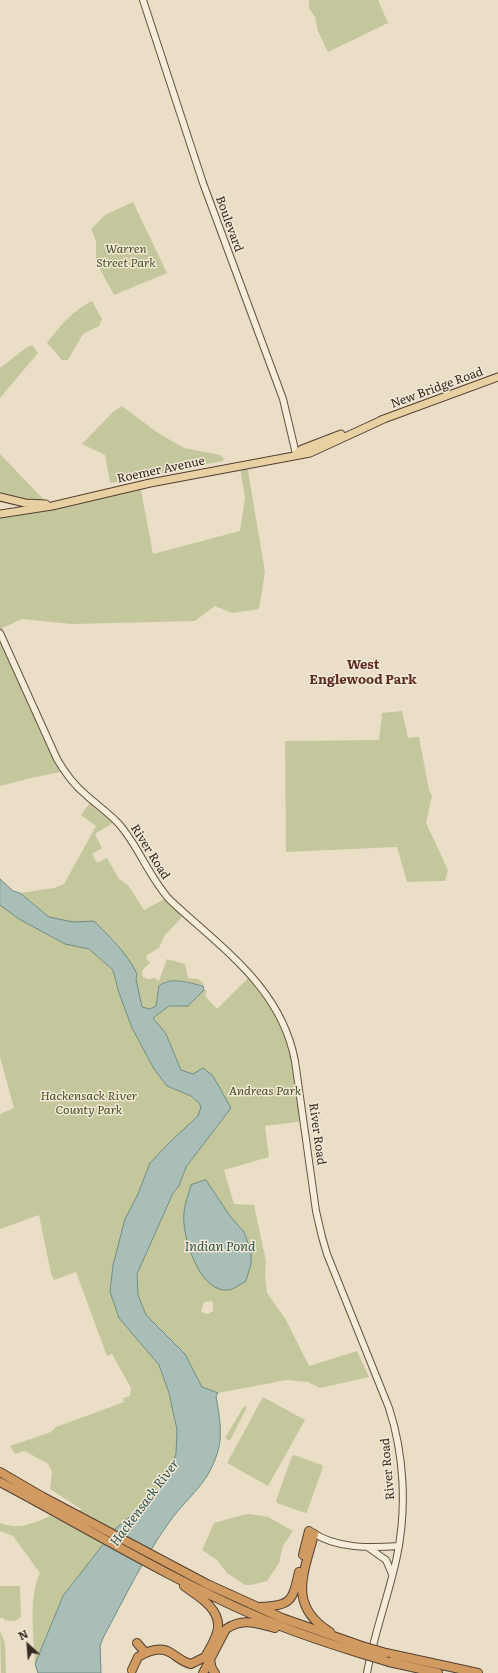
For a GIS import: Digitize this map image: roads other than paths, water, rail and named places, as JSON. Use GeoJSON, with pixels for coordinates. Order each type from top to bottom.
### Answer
{"type":"FeatureCollection","features":[{"type":"Feature","properties":{"kind":"highway"},"geometry":{"type":"LineString","coordinates":[[0,1472],[227,1603],[313,1638]]}},
{"type":"Feature","properties":{"kind":"highway"},"geometry":{"type":"LineString","coordinates":[[0,1482],[161,1565],[256,1608],[343,1640]]}},
{"type":"Feature","properties":{"kind":"highway"},"geometry":{"type":"LineString","coordinates":[[256,1608],[281,1606],[294,1594],[312,1532]]}},
{"type":"Feature","properties":{"kind":"highway"},"geometry":{"type":"LineString","coordinates":[[312,1532],[301,1593],[308,1612],[320,1626],[360,1650],[389,1662],[438,1673]]}},
{"type":"Feature","properties":{"kind":"highway"},"geometry":{"type":"LineString","coordinates":[[161,1565],[203,1600],[212,1610],[218,1627],[203,1673]]}},
{"type":"Feature","properties":{"kind":"highway"},"geometry":{"type":"LineString","coordinates":[[198,1673],[226,1629],[233,1624],[242,1622],[250,1622],[360,1650],[386,1653],[478,1673]]}},
{"type":"Feature","properties":{"kind":"highway"},"geometry":{"type":"LineString","coordinates":[[137,1643],[146,1652]]}},
{"type":"Feature","properties":{"kind":"highway"},"geometry":{"type":"LineString","coordinates":[[132,1670],[138,1656],[152,1650],[167,1651],[181,1660],[191,1664],[208,1658]]}},
{"type":"Feature","properties":{"kind":"highway"},"geometry":{"type":"LineString","coordinates":[[208,1658],[215,1673]]}},
{"type":"Feature","properties":{"kind":"main road","name":"Boulevard"},"geometry":{"type":"LineString","coordinates":[[143,0],[203,183],[283,399],[296,454]]}},
{"type":"Feature","properties":{"kind":"main road","name":"New Bridge Road"},"geometry":{"type":"LineString","coordinates":[[247,465],[296,454],[302,449],[377,420],[384,419],[498,377]]}},
{"type":"Feature","properties":{"kind":"main road","name":"Roemer Avenue"},"geometry":{"type":"LineString","coordinates":[[0,514],[33,510],[226,468],[247,465]]}},
{"type":"Feature","properties":{"kind":"main road","name":"Roemer Avenue"},"geometry":{"type":"LineString","coordinates":[[0,497],[33,504],[80,499]]}},
{"type":"Feature","properties":{"kind":"main road","name":"River Road"},"geometry":{"type":"LineString","coordinates":[[0,633],[57,760],[70,778],[87,796],[119,823],[133,842],[158,885],[170,900],[255,979],[272,1001],[284,1022],[294,1056],[316,1211],[322,1237],[327,1254],[389,1408],[396,1429],[400,1456],[402,1512],[399,1546],[367,1673]]}},
{"type":"Feature","properties":{"kind":"main road"},"geometry":{"type":"LineString","coordinates":[[312,1532],[353,1547],[369,1548],[399,1546]]}},
{"type":"Feature","properties":{"kind":"main road"},"geometry":{"type":"LineString","coordinates":[[369,1548],[386,1560],[392,1574]]}},
{"type":"Feature","properties":{"kind":"water"},"geometry":{"type":"Polygon","coordinates":[[[0,879],[13,891],[20,893],[49,917],[73,922],[94,921],[118,946],[133,966],[137,974],[136,979],[142,1007],[150,1009],[156,1006],[159,986],[169,981],[180,981],[203,986],[204,990],[188,1006],[169,1006],[153,1018],[166,1034],[181,1070],[193,1074],[203,1068],[213,1076],[231,1108],[186,1167],[179,1186],[173,1193],[137,1274],[138,1295],[146,1315],[185,1354],[202,1387],[218,1393],[216,1396],[220,1438],[218,1451],[209,1473],[170,1521],[152,1549],[103,1638],[100,1646],[101,1673],[38,1673],[35,1664],[63,1596],[115,1529],[147,1502],[163,1485],[176,1454],[177,1430],[169,1393],[159,1365],[119,1318],[110,1292],[113,1265],[125,1219],[138,1194],[150,1163],[198,1116],[201,1107],[199,1103],[191,1096],[167,1086],[154,1069],[132,1028],[119,993],[113,970],[89,949],[65,944],[19,919],[0,905],[0,879]]]}},
{"type":"Feature","properties":{"kind":"water","name":"Indian Pond"},"geometry":{"type":"Polygon","coordinates":[[[206,1180],[230,1216],[244,1232],[251,1251],[251,1264],[246,1281],[229,1290],[218,1289],[209,1283],[201,1273],[194,1261],[186,1234],[184,1212],[191,1185],[206,1180]]]}},
{"type":"Feature","properties":{"kind":"district","name":"West Englewood Park"},"geometry":{"type":"Point","coordinates":[363,672]}},
{"type":"Feature","properties":{"kind":"park label","name":"Warren Street Park"},"geometry":{"type":"Point","coordinates":[126,256]}},
{"type":"Feature","properties":{"kind":"park label","name":"Andreas Park"},"geometry":{"type":"Point","coordinates":[265,1091]}},
{"type":"Feature","properties":{"kind":"park label","name":"Hackensack River County Park"},"geometry":{"type":"Point","coordinates":[89,1103]}},
{"type":"Feature","properties":{"kind":"water label","name":"Hackensack River"},"geometry":{"type":"Point","coordinates":[145,1503]}}]}
